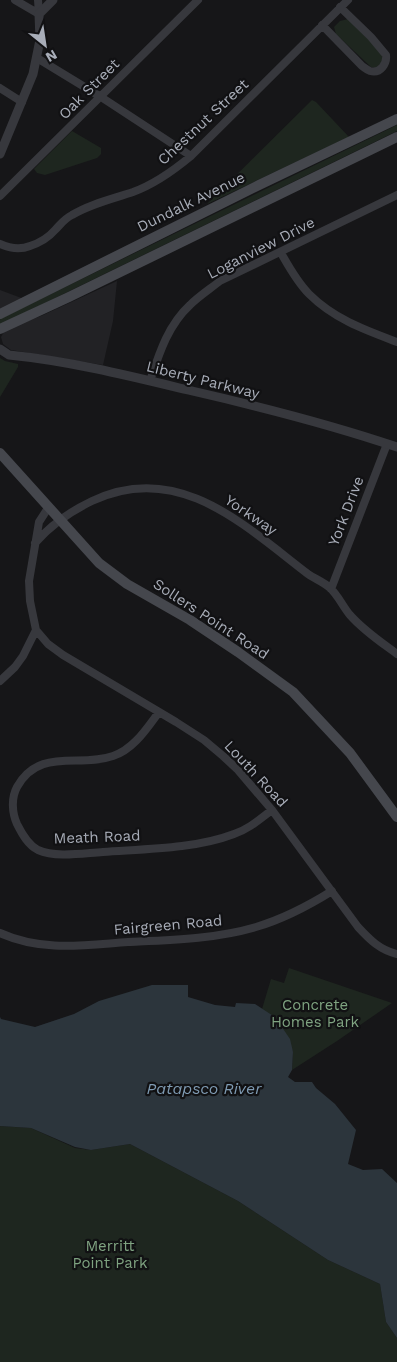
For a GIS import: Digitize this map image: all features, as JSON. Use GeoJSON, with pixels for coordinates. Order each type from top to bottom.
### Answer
{"type":"FeatureCollection","features":[{"type":"Feature","properties":{"kind":"main road","name":"Dundalk Avenue"},"geometry":{"type":"LineString","coordinates":[[0,314],[259,185],[397,119]]}},
{"type":"Feature","properties":{"kind":"main road"},"geometry":{"type":"LineString","coordinates":[[0,329],[78,293],[397,137]]}},
{"type":"Feature","properties":{"kind":"main road","name":"Sollers Point Road"},"geometry":{"type":"LineString","coordinates":[[0,454],[99,563],[110,572],[127,584],[198,625],[293,692],[350,753],[397,818]]}},
{"type":"Feature","properties":{"kind":"street"},"geometry":{"type":"LineString","coordinates":[[15,0],[39,14]]}},
{"type":"Feature","properties":{"kind":"street"},"geometry":{"type":"LineString","coordinates":[[0,154],[33,74],[37,58],[40,40],[38,0]]}},
{"type":"Feature","properties":{"kind":"street"},"geometry":{"type":"LineString","coordinates":[[39,14],[52,0]]}},
{"type":"Feature","properties":{"kind":"street","name":"Oak Street"},"geometry":{"type":"LineString","coordinates":[[0,196],[198,0]]}},
{"type":"Feature","properties":{"kind":"street","name":"Chestnut Street"},"geometry":{"type":"LineString","coordinates":[[0,244],[15,248],[37,243],[49,236],[70,215],[90,206],[135,191],[173,171],[191,156],[348,0]]}},
{"type":"Feature","properties":{"kind":"street"},"geometry":{"type":"LineString","coordinates":[[322,25],[362,66],[370,71],[377,71],[385,64],[387,57],[375,41],[340,7]]}},
{"type":"Feature","properties":{"kind":"street"},"geometry":{"type":"LineString","coordinates":[[37,58],[191,156]]}},
{"type":"Feature","properties":{"kind":"street"},"geometry":{"type":"LineString","coordinates":[[0,88],[22,102]]}},
{"type":"Feature","properties":{"kind":"street","name":"Loganview Drive"},"geometry":{"type":"LineString","coordinates":[[150,380],[164,342],[172,328],[188,307],[220,281],[396,196]]}},
{"type":"Feature","properties":{"kind":"street"},"geometry":{"type":"LineString","coordinates":[[280,252],[309,294],[321,304],[350,324],[397,342]]}},
{"type":"Feature","properties":{"kind":"street","name":"Liberty Parkway"},"geometry":{"type":"LineString","coordinates":[[0,349],[10,355],[76,365],[150,380],[297,417],[397,447]]}},
{"type":"Feature","properties":{"kind":"street","name":"York Drive"},"geometry":{"type":"LineString","coordinates":[[331,588],[387,444]]}},
{"type":"Feature","properties":{"kind":"street","name":"Yorkway"},"geometry":{"type":"LineString","coordinates":[[60,521],[78,508],[122,490],[156,488],[198,498],[217,508],[284,554],[309,575],[331,588],[342,606],[361,627],[397,654]]}},
{"type":"Feature","properties":{"kind":"street"},"geometry":{"type":"LineString","coordinates":[[0,681],[16,668],[36,630],[30,601],[29,581],[40,522],[48,508]]}},
{"type":"Feature","properties":{"kind":"street"},"geometry":{"type":"LineString","coordinates":[[35,543],[44,532],[60,521]]}},
{"type":"Feature","properties":{"kind":"street","name":"Louth Road"},"geometry":{"type":"LineString","coordinates":[[36,630],[48,644],[63,655],[204,740],[223,756],[237,769],[272,810],[358,928],[381,949],[397,954]]}},
{"type":"Feature","properties":{"kind":"street","name":"Meath Road"},"geometry":{"type":"LineString","coordinates":[[159,712],[138,739],[115,756],[59,760],[45,763],[28,774],[16,788],[13,809],[15,820],[24,837],[31,845],[39,850],[65,854],[185,846],[235,834],[254,824],[272,810]]}},
{"type":"Feature","properties":{"kind":"street","name":"Fairgreen Road"},"geometry":{"type":"LineString","coordinates":[[0,933],[33,944],[60,946],[91,946],[215,936],[244,930],[278,919],[297,911],[332,891]]}},
{"type":"Feature","properties":{"kind":"shaded area"},"geometry":{"type":"Polygon","coordinates":[[[117,281],[113,321],[103,365],[11,350],[3,344],[1,337],[4,332],[12,327],[41,316],[117,281]]]}},
{"type":"Feature","properties":{"kind":"shaded area"},"geometry":{"type":"Polygon","coordinates":[[[0,290],[24,299],[0,312],[0,290]]]}},
{"type":"Feature","properties":{"kind":"green space"},"geometry":{"type":"Polygon","coordinates":[[[348,19],[379,50],[384,60],[376,68],[371,67],[336,34],[334,27],[340,21],[348,19]]]}},
{"type":"Feature","properties":{"kind":"green space"},"geometry":{"type":"Polygon","coordinates":[[[312,100],[349,137],[207,204],[312,100]]]}},
{"type":"Feature","properties":{"kind":"green space"},"geometry":{"type":"Polygon","coordinates":[[[397,125],[397,131],[0,325],[0,319],[397,125]]]}},
{"type":"Feature","properties":{"kind":"green space"},"geometry":{"type":"Polygon","coordinates":[[[72,131],[101,148],[101,154],[97,158],[45,175],[37,173],[34,169],[72,131]]]}},
{"type":"Feature","properties":{"kind":"green space"},"geometry":{"type":"Polygon","coordinates":[[[0,358],[18,364],[18,367],[0,397],[0,358]]]}},
{"type":"Feature","properties":{"kind":"green space","name":"Concrete Homes Park"},"geometry":{"type":"Polygon","coordinates":[[[289,968],[392,1003],[292,1070],[293,1052],[275,1017],[262,1009],[271,979],[284,983],[289,968]]]}},
{"type":"Feature","properties":{"kind":"green space","name":"Merritt Point Park"},"geometry":{"type":"Polygon","coordinates":[[[0,1126],[31,1128],[75,1148],[91,1150],[130,1144],[238,1201],[328,1260],[380,1284],[386,1322],[397,1338],[397,1362],[0,1362],[0,1126]]]}},
{"type":"Feature","properties":{"kind":"water","name":"Patapsco River"},"geometry":{"type":"Polygon","coordinates":[[[152,985],[188,985],[188,997],[215,1005],[235,1007],[236,1003],[255,1004],[275,1017],[290,1039],[293,1052],[292,1070],[288,1077],[295,1082],[312,1082],[316,1088],[335,1104],[356,1130],[348,1164],[363,1170],[382,1169],[397,1183],[397,1338],[386,1322],[380,1284],[328,1260],[238,1201],[130,1144],[91,1150],[75,1147],[31,1128],[0,1126],[0,1017],[1,1019],[35,1027],[74,1014],[99,1001],[152,985]]]}}]}
